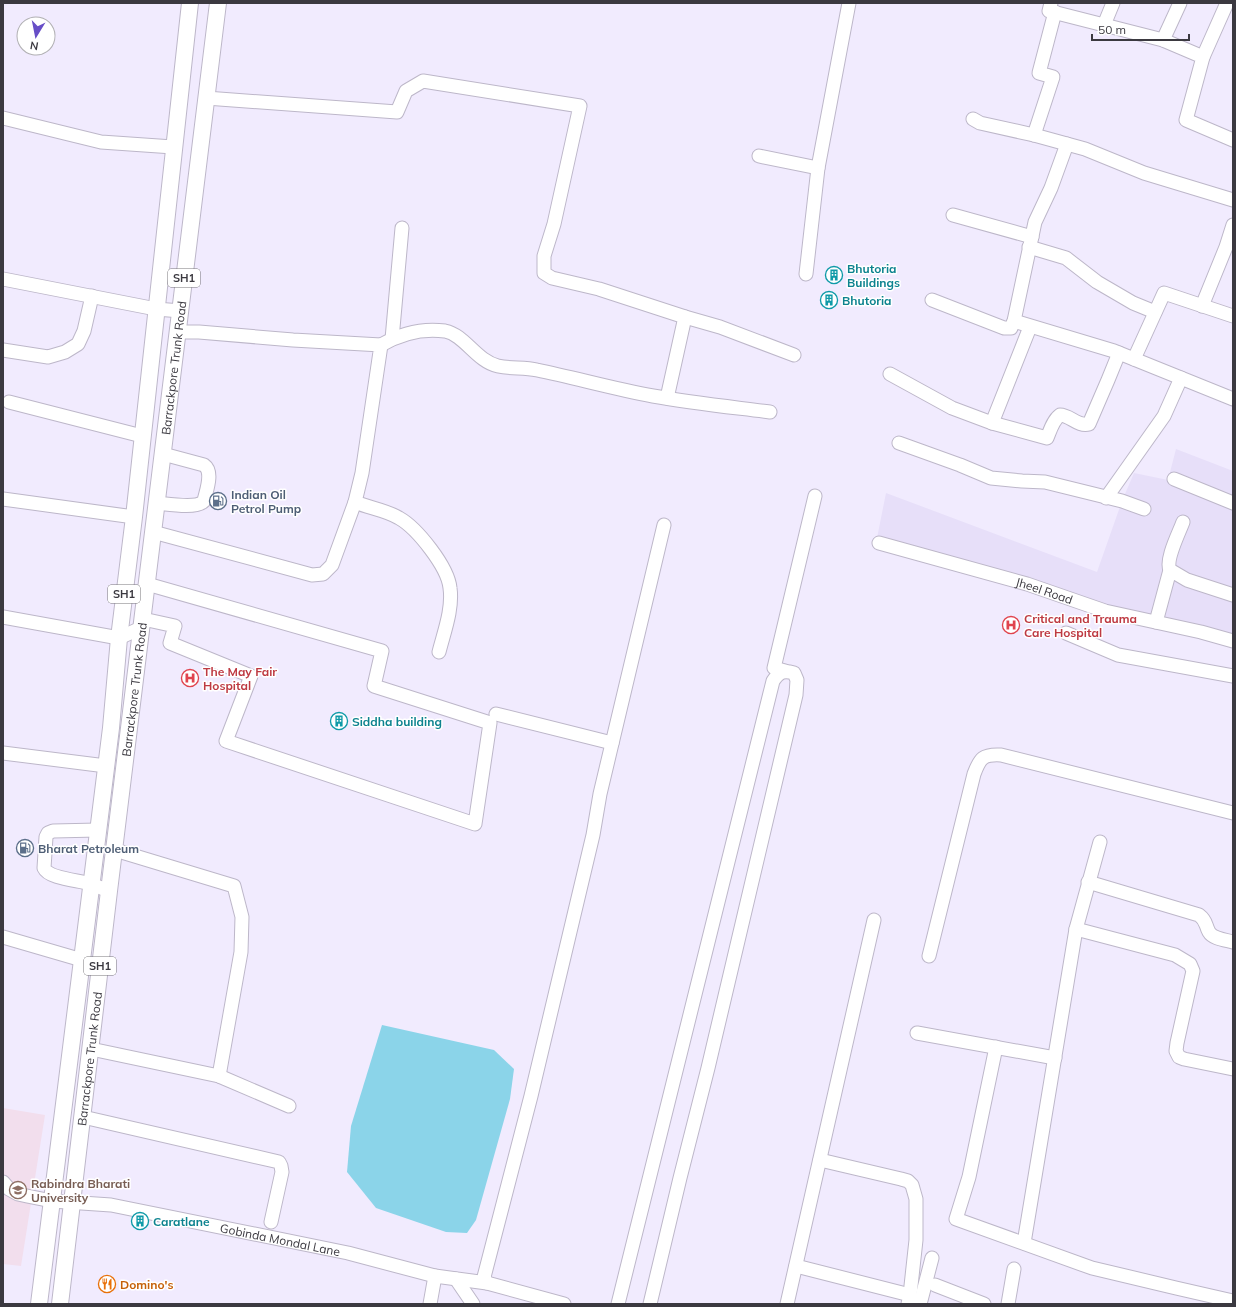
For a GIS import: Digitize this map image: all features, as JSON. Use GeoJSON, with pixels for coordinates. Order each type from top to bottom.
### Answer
{"type":"FeatureCollection","features":[{"type":"Feature","properties":{"kind":"main road","name":"Barrackpore Trunk Road"},"geometry":{"type":"LineString","coordinates":[[39,1304],[111,728],[119,638],[134,517],[173,147],[190,3]]}},
{"type":"Feature","properties":{"kind":"main road","name":"Barrackpore Trunk Road"},"geometry":{"type":"LineString","coordinates":[[60,1304],[218,3]]}},
{"type":"Feature","properties":{"kind":"street"},"geometry":{"type":"LineString","coordinates":[[806,274],[818,168],[849,3]]}},
{"type":"Feature","properties":{"kind":"street"},"geometry":{"type":"LineString","coordinates":[[1104,25],[1113,3]]}},
{"type":"Feature","properties":{"kind":"street"},"geometry":{"type":"LineString","coordinates":[[1163,40],[1180,3]]}},
{"type":"Feature","properties":{"kind":"street"},"geometry":{"type":"LineString","coordinates":[[1227,3],[1203,57],[1186,120],[1233,140]]}},
{"type":"Feature","properties":{"kind":"street"},"geometry":{"type":"LineString","coordinates":[[1034,135],[1053,77],[1039,73],[1053,8],[1104,25],[1163,40],[1203,57]]}},
{"type":"Feature","properties":{"kind":"street"},"geometry":{"type":"LineString","coordinates":[[206,98],[397,112],[406,91],[423,81],[580,106],[554,224],[544,256],[544,273],[552,278],[599,289],[720,327],[794,355]]}},
{"type":"Feature","properties":{"kind":"street"},"geometry":{"type":"LineString","coordinates":[[3,118],[101,142],[173,147]]}},
{"type":"Feature","properties":{"kind":"street"},"geometry":{"type":"LineString","coordinates":[[973,119],[980,123],[1034,135],[1084,149],[1144,173],[1233,200]]}},
{"type":"Feature","properties":{"kind":"street"},"geometry":{"type":"LineString","coordinates":[[932,300],[1004,328],[1011,328],[1014,321],[1035,222],[1051,188],[1067,144]]}},
{"type":"Feature","properties":{"kind":"street"},"geometry":{"type":"LineString","coordinates":[[759,156],[818,168]]}},
{"type":"Feature","properties":{"kind":"street"},"geometry":{"type":"LineString","coordinates":[[953,215],[1031,242],[1066,258],[1097,282],[1133,303],[1156,312]]}},
{"type":"Feature","properties":{"kind":"street"},"geometry":{"type":"LineString","coordinates":[[1202,306],[1226,247],[1233,225]]}},
{"type":"Feature","properties":{"kind":"street"},"geometry":{"type":"LineString","coordinates":[[153,532],[312,575],[323,574],[332,565],[355,502],[362,473],[387,342],[402,228]]}},
{"type":"Feature","properties":{"kind":"street"},"geometry":{"type":"LineString","coordinates":[[3,278],[156,309],[181,311]]}},
{"type":"Feature","properties":{"kind":"street"},"geometry":{"type":"LineString","coordinates":[[1134,359],[1164,293],[1233,316]]}},
{"type":"Feature","properties":{"kind":"street"},"geometry":{"type":"LineString","coordinates":[[3,350],[48,357],[65,352],[78,344],[84,331],[92,296]]}},
{"type":"Feature","properties":{"kind":"street"},"geometry":{"type":"LineString","coordinates":[[667,398],[685,317]]}},
{"type":"Feature","properties":{"kind":"street"},"geometry":{"type":"LineString","coordinates":[[1014,321],[1119,353],[1233,399]]}},
{"type":"Feature","properties":{"kind":"street"},"geometry":{"type":"LineString","coordinates":[[992,423],[1030,327]]}},
{"type":"Feature","properties":{"kind":"street"},"geometry":{"type":"LineString","coordinates":[[178,332],[293,340],[387,342],[413,332],[444,331],[453,334],[490,364],[510,368],[534,370],[667,398],[770,412]]}},
{"type":"Feature","properties":{"kind":"street"},"geometry":{"type":"LineString","coordinates":[[890,374],[952,408],[992,423],[1047,438],[1054,422],[1060,415],[1085,425],[1088,424],[1119,353]]}},
{"type":"Feature","properties":{"kind":"street"},"geometry":{"type":"LineString","coordinates":[[1106,498],[1164,416],[1181,378]]}},
{"type":"Feature","properties":{"kind":"street"},"geometry":{"type":"LineString","coordinates":[[10,402],[142,436]]}},
{"type":"Feature","properties":{"kind":"street"},"geometry":{"type":"LineString","coordinates":[[899,443],[991,478],[1045,482],[1122,501],[1144,509]]}},
{"type":"Feature","properties":{"kind":"street"},"geometry":{"type":"LineString","coordinates":[[157,503],[195,506],[201,504],[204,501],[209,477],[209,472],[204,465],[163,454]]}},
{"type":"Feature","properties":{"kind":"street"},"geometry":{"type":"LineString","coordinates":[[1174,479],[1233,503]]}},
{"type":"Feature","properties":{"kind":"street"},"geometry":{"type":"LineString","coordinates":[[650,1304],[708,1068],[796,695],[797,680],[794,673],[774,668],[815,496]]}},
{"type":"Feature","properties":{"kind":"street"},"geometry":{"type":"LineString","coordinates":[[3,499],[134,517]]}},
{"type":"Feature","properties":{"kind":"street"},"geometry":{"type":"LineString","coordinates":[[355,502],[398,517],[421,538],[440,563],[448,578],[450,589],[450,607],[439,652]]}},
{"type":"Feature","properties":{"kind":"street"},"geometry":{"type":"LineString","coordinates":[[1156,622],[1170,570],[1168,564],[1184,522]]}},
{"type":"Feature","properties":{"kind":"street"},"geometry":{"type":"LineString","coordinates":[[487,1283],[484,1277],[533,1089],[593,835],[600,794],[664,525]]}},
{"type":"Feature","properties":{"kind":"street","name":"Jheel Road"},"geometry":{"type":"LineString","coordinates":[[879,543],[1027,584],[1105,611],[1233,641]]}},
{"type":"Feature","properties":{"kind":"street"},"geometry":{"type":"LineString","coordinates":[[1170,570],[1188,580],[1233,595]]}},
{"type":"Feature","properties":{"kind":"street"},"geometry":{"type":"LineString","coordinates":[[3,617],[119,638],[142,624],[175,626],[170,643],[251,676],[226,741],[475,824],[490,723],[374,686],[382,651],[147,584]]}},
{"type":"Feature","properties":{"kind":"street"},"geometry":{"type":"LineString","coordinates":[[1066,633],[1118,655],[1233,676]]}},
{"type":"Feature","properties":{"kind":"street"},"geometry":{"type":"LineString","coordinates":[[618,1304],[773,681],[778,674],[785,671]]}},
{"type":"Feature","properties":{"kind":"street"},"geometry":{"type":"LineString","coordinates":[[496,714],[612,743]]}},
{"type":"Feature","properties":{"kind":"street"},"geometry":{"type":"LineString","coordinates":[[3,753],[106,766]]}},
{"type":"Feature","properties":{"kind":"street"},"geometry":{"type":"LineString","coordinates":[[929,956],[974,774],[978,763],[983,757],[990,754],[1000,755],[1233,812]]}},
{"type":"Feature","properties":{"kind":"street"},"geometry":{"type":"LineString","coordinates":[[98,830],[53,831],[48,833],[46,837],[44,868],[45,871],[51,875],[92,884],[109,891]]}},
{"type":"Feature","properties":{"kind":"street"},"geometry":{"type":"LineString","coordinates":[[1024,1243],[1076,929],[1100,842]]}},
{"type":"Feature","properties":{"kind":"street"},"geometry":{"type":"LineString","coordinates":[[115,850],[234,886],[242,917],[241,952],[219,1076]]}},
{"type":"Feature","properties":{"kind":"street"},"geometry":{"type":"LineString","coordinates":[[1088,882],[1199,915],[1204,919],[1209,933],[1215,937],[1233,942]]}},
{"type":"Feature","properties":{"kind":"street"},"geometry":{"type":"LineString","coordinates":[[787,1304],[874,920]]}},
{"type":"Feature","properties":{"kind":"street"},"geometry":{"type":"LineString","coordinates":[[1076,929],[1175,955],[1190,964],[1193,971],[1176,1043],[1176,1051],[1179,1057],[1184,1059],[1233,1069]]}},
{"type":"Feature","properties":{"kind":"street"},"geometry":{"type":"LineString","coordinates":[[3,937],[82,960]]}},
{"type":"Feature","properties":{"kind":"street"},"geometry":{"type":"LineString","coordinates":[[917,1033],[1055,1058]]}},
{"type":"Feature","properties":{"kind":"street"},"geometry":{"type":"LineString","coordinates":[[996,1047],[969,1177],[956,1219],[1092,1268],[1233,1301]]}},
{"type":"Feature","properties":{"kind":"street"},"geometry":{"type":"LineString","coordinates":[[91,1049],[219,1076],[288,1106]]}},
{"type":"Feature","properties":{"kind":"street"},"geometry":{"type":"LineString","coordinates":[[83,1117],[279,1162],[282,1172],[271,1222]]}},
{"type":"Feature","properties":{"kind":"street"},"geometry":{"type":"LineString","coordinates":[[796,1266],[909,1299],[916,1240],[916,1199],[912,1185],[908,1181],[901,1179],[820,1160]]}},
{"type":"Feature","properties":{"kind":"street","name":"Gobinda Mondal Lane"},"geometry":{"type":"LineString","coordinates":[[3,1182],[9,1189],[18,1194],[52,1201],[111,1204],[348,1253],[436,1276],[487,1283],[564,1304]]}},
{"type":"Feature","properties":{"kind":"street"},"geometry":{"type":"LineString","coordinates":[[920,1304],[932,1258]]}},
{"type":"Feature","properties":{"kind":"street"},"geometry":{"type":"LineString","coordinates":[[1008,1304],[1014,1269]]}},
{"type":"Feature","properties":{"kind":"street"},"geometry":{"type":"LineString","coordinates":[[430,1304],[436,1276]]}},
{"type":"Feature","properties":{"kind":"street"},"geometry":{"type":"LineString","coordinates":[[456,1279],[473,1304]]}},
{"type":"Feature","properties":{"kind":"street"},"geometry":{"type":"LineString","coordinates":[[935,1286],[984,1304]]}},
{"type":"Feature","properties":{"kind":"shaded area"},"geometry":{"type":"Polygon","coordinates":[[[1176,449],[1233,471],[1233,636],[1109,606],[877,538],[886,493],[1097,572],[1122,501],[1134,473],[1168,480],[1176,449]]]}},
{"type":"Feature","properties":{"kind":"shaded area","name":"Rabindra Bharati University"},"geometry":{"type":"Polygon","coordinates":[[[3,1108],[45,1115],[21,1266],[3,1264],[3,1108]]]}},
{"type":"Feature","properties":{"kind":"water"},"geometry":{"type":"Polygon","coordinates":[[[382,1025],[494,1050],[514,1069],[510,1099],[476,1220],[467,1233],[446,1232],[376,1208],[347,1172],[351,1126],[382,1025]]]}},
{"type":"Feature","properties":{"kind":"place","name":"Bhutoria Buildings"},"geometry":{"type":"Point","coordinates":[834,275]}},
{"type":"Feature","properties":{"kind":"place","name":"Bhutoria"},"geometry":{"type":"Point","coordinates":[829,300]}},
{"type":"Feature","properties":{"kind":"place","name":"Indian Oil Petrol Pump"},"geometry":{"type":"Point","coordinates":[218,501]}},
{"type":"Feature","properties":{"kind":"place","name":"Critical and Trauma Care Hospital"},"geometry":{"type":"Point","coordinates":[1011,625]}},
{"type":"Feature","properties":{"kind":"place","name":"The May Fair Hospital"},"geometry":{"type":"Point","coordinates":[190,678]}},
{"type":"Feature","properties":{"kind":"place","name":"Siddha building"},"geometry":{"type":"Point","coordinates":[339,721]}},
{"type":"Feature","properties":{"kind":"place","name":"Bharat Petroleum"},"geometry":{"type":"Point","coordinates":[25,848]}},
{"type":"Feature","properties":{"kind":"place","name":"Rabindra Bharati University"},"geometry":{"type":"Point","coordinates":[18,1190]}},
{"type":"Feature","properties":{"kind":"place","name":"Caratlane"},"geometry":{"type":"Point","coordinates":[140,1221]}},
{"type":"Feature","properties":{"kind":"place","name":"Domino's"},"geometry":{"type":"Point","coordinates":[107,1284]}}]}
